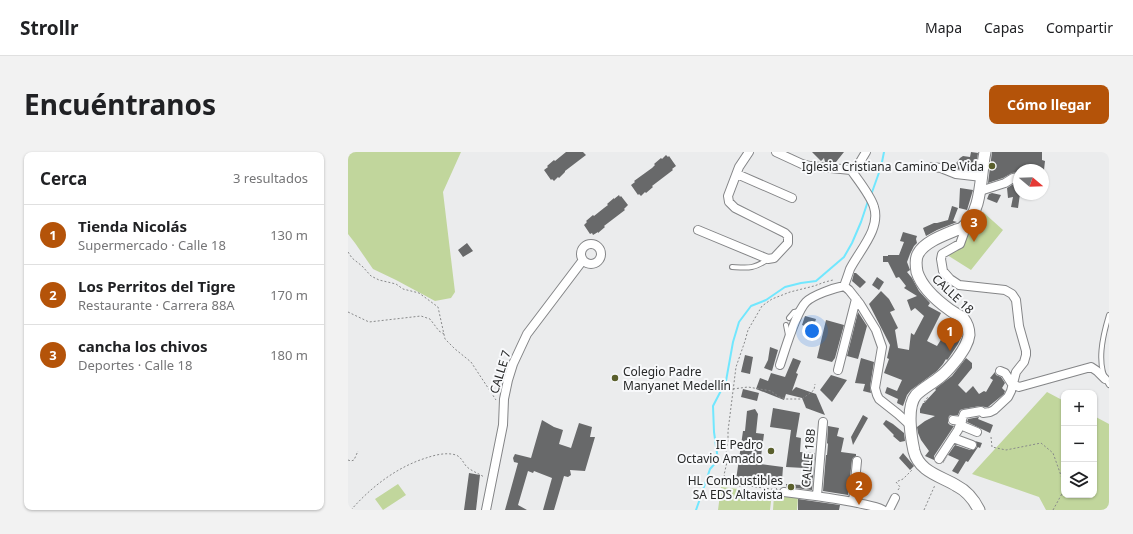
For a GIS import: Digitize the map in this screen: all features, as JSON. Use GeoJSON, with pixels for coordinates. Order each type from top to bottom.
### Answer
{"type":"FeatureCollection","features":[{"type":"Feature","properties":{"kind":"street"},"geometry":{"type":"LineString","coordinates":[[698,230],[768,259],[774,258],[788,242],[788,236],[785,233],[730,205],[728,196],[739,167],[749,152]]}},
{"type":"Feature","properties":{"kind":"street"},"geometry":{"type":"LineString","coordinates":[[776,152],[810,166],[828,169],[851,170],[857,167],[866,152]]}},
{"type":"Feature","properties":{"kind":"street"},"geometry":{"type":"LineString","coordinates":[[939,459],[953,438],[958,422],[964,414],[981,411],[983,413],[990,412],[1008,397],[1016,372],[1024,362],[1026,356],[1019,326],[1016,300],[1012,294],[1005,290],[959,285],[950,279],[943,271],[941,259],[942,254],[960,244],[964,233],[963,227],[972,215],[980,195],[985,152]]}},
{"type":"Feature","properties":{"kind":"street"},"geometry":{"type":"LineString","coordinates":[[932,167],[940,168],[956,174],[982,178]]}},
{"type":"Feature","properties":{"kind":"street"},"geometry":{"type":"LineString","coordinates":[[844,286],[850,269],[872,231],[876,215],[873,202],[851,170]]}},
{"type":"Feature","properties":{"kind":"street"},"geometry":{"type":"LineString","coordinates":[[737,174],[792,198]]}},
{"type":"Feature","properties":{"kind":"street"},"geometry":{"type":"LineString","coordinates":[[980,191],[1005,183],[1013,178]]}},
{"type":"Feature","properties":{"kind":"street","name":"CALLE 18"},"geometry":{"type":"LineString","coordinates":[[919,462],[914,452],[910,426],[911,406],[916,395],[941,377],[961,354],[969,336],[968,326],[963,318],[942,304],[923,284],[916,264],[918,254],[929,242],[963,227]]}},
{"type":"Feature","properties":{"kind":"street","name":"CALLE 7"},"geometry":{"type":"LineString","coordinates":[[486,510],[503,425],[504,399],[513,364],[528,334],[583,260]]}},
{"type":"Feature","properties":{"kind":"street"},"geometry":{"type":"LineString","coordinates":[[844,286],[856,299],[876,330],[882,347],[875,388],[876,396],[910,426]]}},
{"type":"Feature","properties":{"kind":"street"},"geometry":{"type":"LineString","coordinates":[[780,365],[800,311],[807,301],[835,288],[844,286]]}},
{"type":"Feature","properties":{"kind":"street"},"geometry":{"type":"LineString","coordinates":[[838,370],[856,299]]}},
{"type":"Feature","properties":{"kind":"street"},"geometry":{"type":"LineString","coordinates":[[1000,371],[1005,373],[1012,384],[1019,387],[1090,368],[1097,371],[1107,382]]}},
{"type":"Feature","properties":{"kind":"street","name":"CALLE 18B"},"geometry":{"type":"LineString","coordinates":[[817,496],[823,422]]}},
{"type":"Feature","properties":{"kind":"street"},"geometry":{"type":"LineString","coordinates":[[958,422],[977,432]]}},
{"type":"Feature","properties":{"kind":"street"},"geometry":{"type":"LineString","coordinates":[[953,438],[972,446]]}},
{"type":"Feature","properties":{"kind":"street"},"geometry":{"type":"LineString","coordinates":[[854,502],[856,461]]}},
{"type":"Feature","properties":{"kind":"street"},"geometry":{"type":"LineString","coordinates":[[919,462],[938,477],[957,485],[965,491],[974,501],[979,510]]}},
{"type":"Feature","properties":{"kind":"street"},"geometry":{"type":"LineString","coordinates":[[785,490],[854,502],[876,507],[882,510]]}},
{"type":"Feature","properties":{"kind":"street"},"geometry":{"type":"LineString","coordinates":[[889,510],[895,498]]}},
{"type":"Feature","properties":{"kind":"lane"},"geometry":{"type":"LineString","coordinates":[[732,267],[751,268],[758,266],[768,259]]}},
{"type":"Feature","properties":{"kind":"lane"},"geometry":{"type":"LineString","coordinates":[[789,318],[794,312],[800,311]]}},
{"type":"Feature","properties":{"kind":"lane"},"geometry":{"type":"LineString","coordinates":[[1107,382],[1101,358],[1104,332],[1109,315]]}},
{"type":"Feature","properties":{"kind":"lane"},"geometry":{"type":"LineString","coordinates":[[786,326],[789,338]]}},
{"type":"Feature","properties":{"kind":"path"},"geometry":{"type":"LineString","coordinates":[[348,252],[370,276],[419,293],[438,307],[445,339],[471,362],[497,402]]}},
{"type":"Feature","properties":{"kind":"path"},"geometry":{"type":"LineString","coordinates":[[767,480],[778,490],[750,486],[735,486],[728,482],[724,475],[727,462],[726,452],[736,367],[748,330],[762,306],[772,300],[790,292],[833,280],[844,286]]}},
{"type":"Feature","properties":{"kind":"path"},"geometry":{"type":"LineString","coordinates":[[348,312],[369,322],[421,316],[430,319],[439,331],[444,334]]}},
{"type":"Feature","properties":{"kind":"path"},"geometry":{"type":"LineString","coordinates":[[733,389],[748,387],[771,391],[779,397],[786,399],[802,400],[814,390],[815,384]]}},
{"type":"Feature","properties":{"kind":"path"},"geometry":{"type":"LineString","coordinates":[[991,437],[992,447],[1006,450],[1041,443],[1053,453],[1061,476]]}},
{"type":"Feature","properties":{"kind":"path"},"geometry":{"type":"LineString","coordinates":[[348,460],[354,460],[358,451]]}},
{"type":"Feature","properties":{"kind":"path"},"geometry":{"type":"LineString","coordinates":[[351,510],[379,483],[395,472],[415,462],[436,455],[456,455],[461,458],[467,467],[472,471],[480,474],[491,482]]}},
{"type":"Feature","properties":{"kind":"path"},"geometry":{"type":"LineString","coordinates":[[895,498],[900,487],[896,482],[903,479],[919,462]]}},
{"type":"Feature","properties":{"kind":"path"},"geometry":{"type":"LineString","coordinates":[[924,510],[938,477]]}},
{"type":"Feature","properties":{"kind":"path"},"geometry":{"type":"LineString","coordinates":[[1054,510],[1061,496]]}},
{"type":"Feature","properties":{"kind":"green space"},"geometry":{"type":"Polygon","coordinates":[[[348,152],[461,152],[443,192],[455,292],[451,298],[435,301],[373,269],[348,234],[348,152]]]}},
{"type":"Feature","properties":{"kind":"green space"},"geometry":{"type":"Polygon","coordinates":[[[983,212],[1003,230],[971,270],[944,253],[983,212]]]}},
{"type":"Feature","properties":{"kind":"green space"},"geometry":{"type":"Polygon","coordinates":[[[1047,392],[1061,399],[1061,498],[1097,498],[1097,418],[1109,424],[1109,510],[1046,510],[1039,497],[972,474],[1047,392]]]}},
{"type":"Feature","properties":{"kind":"green space"},"geometry":{"type":"Polygon","coordinates":[[[398,484],[406,495],[383,510],[375,499],[398,484]]]}},
{"type":"Feature","properties":{"kind":"green space"},"geometry":{"type":"Polygon","coordinates":[[[721,487],[772,493],[770,510],[718,510],[721,487]]]}},
{"type":"Feature","properties":{"kind":"green space"},"geometry":{"type":"Polygon","coordinates":[[[774,495],[798,497],[797,510],[773,510],[774,495]]]}},
{"type":"Feature","properties":{"kind":"building"},"geometry":{"type":"Polygon","coordinates":[[[566,152],[583,152],[586,155],[565,171],[559,178],[558,177],[554,181],[552,179],[551,180],[544,170],[554,160],[555,161],[566,152]]]}},
{"type":"Feature","properties":{"kind":"building"},"geometry":{"type":"Polygon","coordinates":[[[812,152],[844,152],[836,162],[825,162],[824,158],[821,161],[812,152]]]}},
{"type":"Feature","properties":{"kind":"building"},"geometry":{"type":"Polygon","coordinates":[[[971,152],[978,153],[976,167],[966,165],[964,169],[958,169],[954,166],[963,156],[970,157],[971,152]]]}},
{"type":"Feature","properties":{"kind":"building"},"geometry":{"type":"Polygon","coordinates":[[[992,152],[1042,152],[1042,160],[1045,161],[1045,164],[1013,164],[1013,173],[988,183],[992,152]]]}},
{"type":"Feature","properties":{"kind":"building"},"geometry":{"type":"Polygon","coordinates":[[[666,155],[668,157],[669,156],[676,166],[646,193],[645,192],[641,196],[639,194],[638,195],[631,185],[666,155]]]}},
{"type":"Feature","properties":{"kind":"building"},"geometry":{"type":"Polygon","coordinates":[[[1013,184],[1013,197],[1008,198],[1007,188],[1013,184]]]}},
{"type":"Feature","properties":{"kind":"building"},"geometry":{"type":"Polygon","coordinates":[[[960,188],[973,190],[967,210],[959,208],[960,188]]]}},
{"type":"Feature","properties":{"kind":"building"},"geometry":{"type":"Polygon","coordinates":[[[992,193],[1001,195],[997,203],[987,199],[989,194],[992,193]]]}},
{"type":"Feature","properties":{"kind":"building"},"geometry":{"type":"Polygon","coordinates":[[[619,195],[628,205],[624,209],[625,210],[604,226],[605,227],[598,233],[593,235],[592,233],[590,234],[584,225],[587,222],[586,221],[619,195]]]}},
{"type":"Feature","properties":{"kind":"building"},"geometry":{"type":"Polygon","coordinates":[[[1013,197],[1013,200],[1019,200],[1018,208],[1011,207],[1013,197]]]}},
{"type":"Feature","properties":{"kind":"building"},"geometry":{"type":"Polygon","coordinates":[[[952,206],[958,208],[953,221],[957,222],[926,236],[923,228],[934,223],[948,220],[952,206]]]}},
{"type":"Feature","properties":{"kind":"building"},"geometry":{"type":"Polygon","coordinates":[[[903,232],[917,236],[917,243],[914,246],[907,262],[910,270],[907,272],[919,291],[930,303],[928,306],[941,313],[927,341],[937,346],[948,331],[942,325],[948,319],[954,324],[962,335],[948,359],[946,359],[937,371],[911,390],[907,395],[903,406],[897,403],[898,399],[885,393],[887,387],[897,391],[902,380],[884,373],[889,359],[887,358],[890,345],[869,304],[881,291],[889,299],[895,310],[890,312],[898,328],[895,330],[898,348],[909,350],[911,333],[914,335],[924,316],[915,308],[911,311],[907,300],[917,296],[904,288],[906,286],[899,277],[896,278],[888,262],[883,262],[883,256],[899,255],[904,242],[900,241],[903,232]]]}},
{"type":"Feature","properties":{"kind":"building"},"geometry":{"type":"Polygon","coordinates":[[[467,243],[473,251],[463,257],[458,250],[467,243]]]}},
{"type":"Feature","properties":{"kind":"building"},"geometry":{"type":"Polygon","coordinates":[[[854,273],[866,282],[860,288],[852,281],[854,273]]]}},
{"type":"Feature","properties":{"kind":"building"},"geometry":{"type":"Polygon","coordinates":[[[877,277],[884,282],[879,290],[872,285],[877,277]]]}},
{"type":"Feature","properties":{"kind":"building"},"geometry":{"type":"Polygon","coordinates":[[[858,312],[867,326],[858,359],[847,356],[858,312]]]}},
{"type":"Feature","properties":{"kind":"building"},"geometry":{"type":"Polygon","coordinates":[[[805,316],[816,319],[813,329],[802,325],[805,316]]]}},
{"type":"Feature","properties":{"kind":"building"},"geometry":{"type":"Polygon","coordinates":[[[826,320],[844,325],[835,358],[832,362],[817,358],[826,320]]]}},
{"type":"Feature","properties":{"kind":"building"},"geometry":{"type":"Polygon","coordinates":[[[770,347],[778,350],[772,371],[764,368],[768,360],[770,347]]]}},
{"type":"Feature","properties":{"kind":"building"},"geometry":{"type":"Polygon","coordinates":[[[745,355],[753,357],[750,374],[741,372],[745,355]]]}},
{"type":"Feature","properties":{"kind":"building"},"geometry":{"type":"Polygon","coordinates":[[[793,358],[801,361],[796,373],[798,374],[792,391],[796,387],[816,394],[825,415],[806,408],[802,398],[786,394],[784,400],[756,389],[760,378],[768,381],[771,373],[785,377],[793,358]]]}},
{"type":"Feature","properties":{"kind":"building"},"geometry":{"type":"Polygon","coordinates":[[[861,358],[874,362],[870,387],[871,393],[863,391],[865,384],[855,383],[861,358]]]}},
{"type":"Feature","properties":{"kind":"building"},"geometry":{"type":"Polygon","coordinates":[[[966,358],[972,363],[972,368],[958,385],[966,393],[973,386],[979,394],[984,391],[986,392],[993,380],[990,378],[995,372],[996,375],[1001,377],[1005,383],[1002,388],[1005,391],[1004,394],[988,407],[980,406],[963,409],[960,410],[958,415],[949,416],[948,423],[954,426],[934,456],[934,460],[925,456],[929,451],[921,440],[917,427],[935,416],[920,413],[920,409],[923,403],[936,390],[935,389],[952,376],[966,358]]]}},
{"type":"Feature","properties":{"kind":"building"},"geometry":{"type":"Polygon","coordinates":[[[831,375],[847,380],[832,402],[820,390],[831,375]]]}},
{"type":"Feature","properties":{"kind":"building"},"geometry":{"type":"Polygon","coordinates":[[[743,389],[759,393],[757,401],[741,397],[743,389]]]}},
{"type":"Feature","properties":{"kind":"building"},"geometry":{"type":"Polygon","coordinates":[[[773,408],[800,413],[796,437],[801,438],[800,452],[815,453],[812,490],[786,487],[786,484],[801,485],[804,468],[786,467],[791,430],[770,427],[773,408]]]}},
{"type":"Feature","properties":{"kind":"building"},"geometry":{"type":"Polygon","coordinates":[[[755,409],[758,414],[756,433],[764,434],[760,464],[783,467],[782,481],[759,479],[758,482],[736,480],[747,411],[755,409]]]}},
{"type":"Feature","properties":{"kind":"building"},"geometry":{"type":"Polygon","coordinates":[[[863,415],[868,418],[853,445],[851,437],[863,415]]]}},
{"type":"Feature","properties":{"kind":"building"},"geometry":{"type":"Polygon","coordinates":[[[979,417],[978,419],[993,425],[990,433],[967,422],[968,419],[979,417]]]}},
{"type":"Feature","properties":{"kind":"building"},"geometry":{"type":"Polygon","coordinates":[[[542,420],[563,430],[559,444],[571,448],[579,423],[592,427],[590,437],[595,437],[585,471],[570,470],[571,475],[568,477],[564,476],[554,510],[543,510],[552,478],[534,471],[533,473],[528,471],[518,505],[527,510],[505,510],[518,463],[514,462],[513,458],[515,454],[531,458],[542,420]]]}},
{"type":"Feature","properties":{"kind":"building"},"geometry":{"type":"Polygon","coordinates":[[[886,420],[904,433],[905,441],[900,442],[893,436],[894,435],[883,424],[886,420]]]}},
{"type":"Feature","properties":{"kind":"building"},"geometry":{"type":"Polygon","coordinates":[[[828,426],[839,428],[837,436],[844,438],[841,452],[856,454],[852,460],[848,495],[823,491],[828,444],[828,426]]]}},
{"type":"Feature","properties":{"kind":"building"},"geometry":{"type":"Polygon","coordinates":[[[975,441],[982,443],[980,448],[978,447],[968,462],[966,461],[958,474],[952,471],[959,460],[948,455],[943,463],[943,462],[955,445],[973,450],[977,447],[975,441]]]}},
{"type":"Feature","properties":{"kind":"building"},"geometry":{"type":"Polygon","coordinates":[[[903,453],[914,466],[910,470],[899,458],[903,453]]]}},
{"type":"Feature","properties":{"kind":"building"},"geometry":{"type":"Polygon","coordinates":[[[469,473],[480,475],[476,510],[464,510],[469,473]]]}},
{"type":"Feature","properties":{"kind":"building"},"geometry":{"type":"Polygon","coordinates":[[[798,499],[840,505],[839,510],[798,510],[798,499]]]}},
{"type":"Feature","properties":{"kind":"waterway"},"geometry":{"type":"LineString","coordinates":[[871,195],[881,167],[884,152]]}},
{"type":"Feature","properties":{"kind":"waterway"},"geometry":{"type":"LineString","coordinates":[[696,510],[710,469],[718,460],[714,432],[713,406],[726,381],[733,342],[739,322],[751,306],[766,300],[785,287],[816,281],[844,257],[852,243],[868,201]]}},
{"type":"Feature","properties":{"kind":"place","name":"Iglesia Cristiana Camino De Vida"},"geometry":{"type":"Point","coordinates":[992,166]}},
{"type":"Feature","properties":{"kind":"place","name":"cancha los chivos"},"geometry":{"type":"Point","coordinates":[974,242]}},
{"type":"Feature","properties":{"kind":"place","name":"Tienda Nicolás"},"geometry":{"type":"Point","coordinates":[950,351]}},
{"type":"Feature","properties":{"kind":"place","name":"Colegio Padre Manyanet Medellín"},"geometry":{"type":"Point","coordinates":[615,378]}},
{"type":"Feature","properties":{"kind":"place","name":"IE Pedro Octavio Amado"},"geometry":{"type":"Point","coordinates":[771,451]}},
{"type":"Feature","properties":{"kind":"place","name":"HL Combustibles SA EDS Altavista"},"geometry":{"type":"Point","coordinates":[791,487]}},
{"type":"Feature","properties":{"kind":"place","name":"Los Perritos del Tigre"},"geometry":{"type":"Point","coordinates":[859,505]}}]}
